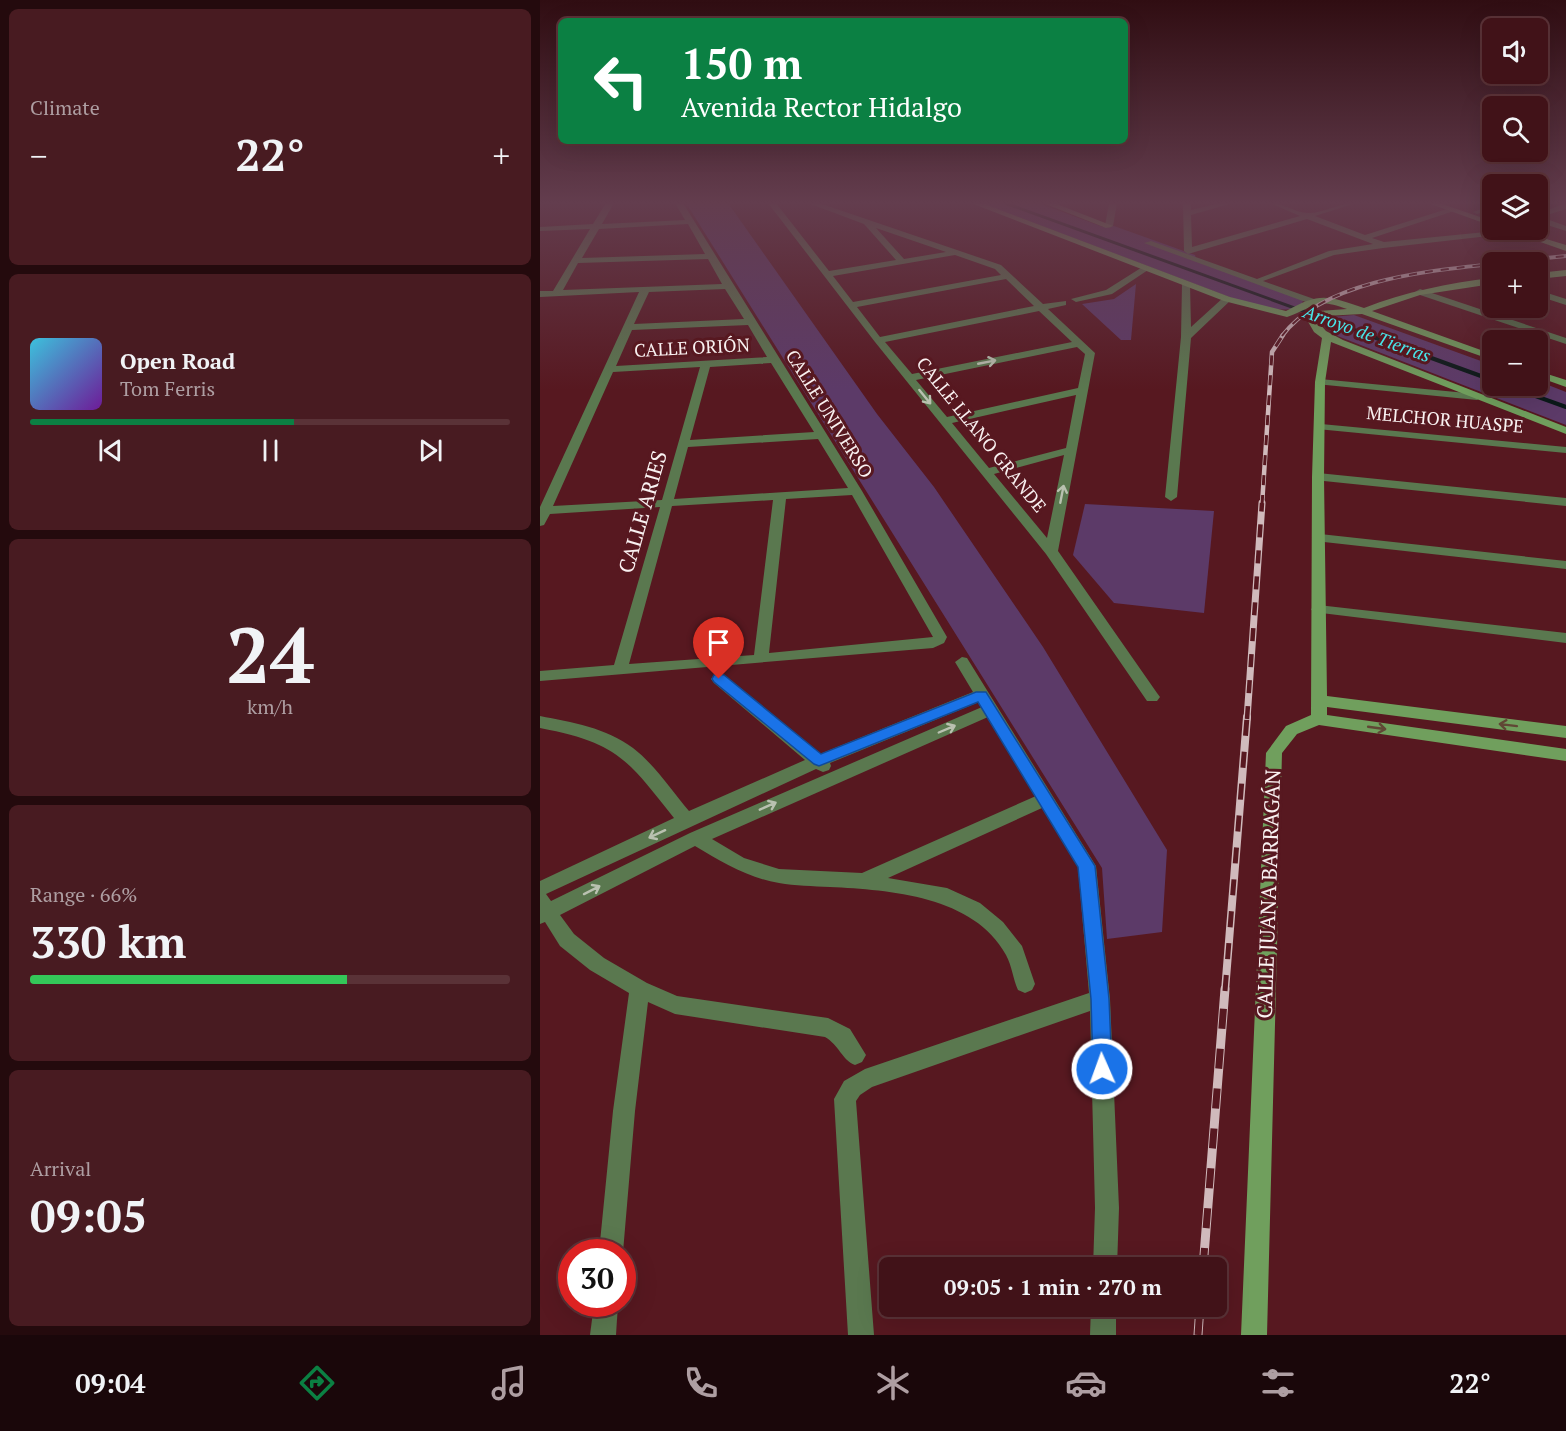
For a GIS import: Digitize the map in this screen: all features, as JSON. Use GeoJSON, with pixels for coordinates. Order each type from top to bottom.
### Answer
{"type":"FeatureCollection","features":[{"type":"Feature","properties":{"kind":"street"},"geometry":{"type":"LineString","coordinates":[[556,294],[573,265]]}},
{"type":"Feature","properties":{"kind":"street","name":"CALLE UNIVERSO"},"geometry":{"type":"LineString","coordinates":[[716,265],[856,491],[940,637],[933,643],[761,659]]}},
{"type":"Feature","properties":{"kind":"street","name":"CALLE LLANO GRANDE"},"geometry":{"type":"LineString","coordinates":[[819,265],[1050,551],[1152,697]]}},
{"type":"Feature","properties":{"kind":"street"},"geometry":{"type":"LineString","coordinates":[[826,274],[881,265]]}},
{"type":"Feature","properties":{"kind":"street"},"geometry":{"type":"LineString","coordinates":[[993,265],[1009,276],[1090,353],[1050,551]]}},
{"type":"Feature","properties":{"kind":"street"},"geometry":{"type":"LineString","coordinates":[[1140,265],[1227,299],[1278,312],[1293,312],[1308,303],[1331,300],[1482,353]]}},
{"type":"Feature","properties":{"kind":"street"},"geometry":{"type":"LineString","coordinates":[[1208,265],[1308,303]]}},
{"type":"Feature","properties":{"kind":"street"},"geometry":{"type":"LineString","coordinates":[[1261,279],[1298,265]]}},
{"type":"Feature","properties":{"kind":"street"},"geometry":{"type":"LineString","coordinates":[[1076,299],[1109,292],[1147,268]]}},
{"type":"Feature","properties":{"kind":"street"},"geometry":{"type":"LineString","coordinates":[[1548,275],[1566,273]]}},
{"type":"Feature","properties":{"kind":"street"},"geometry":{"type":"LineString","coordinates":[[850,305],[1009,276]]}},
{"type":"Feature","properties":{"kind":"street"},"geometry":{"type":"LineString","coordinates":[[1482,283],[1419,292],[1365,311],[1322,313],[1312,320],[1314,326],[1327,337],[1566,431]]}},
{"type":"Feature","properties":{"kind":"street"},"geometry":{"type":"LineString","coordinates":[[1171,497],[1186,337],[1186,284]]}},
{"type":"Feature","properties":{"kind":"street"},"geometry":{"type":"LineString","coordinates":[[541,295],[728,286]]}},
{"type":"Feature","properties":{"kind":"street"},"geometry":{"type":"LineString","coordinates":[[542,515],[611,369],[645,290]]}},
{"type":"Feature","properties":{"kind":"street"},"geometry":{"type":"LineString","coordinates":[[1419,292],[1566,341]]}},
{"type":"Feature","properties":{"kind":"street"},"geometry":{"type":"LineString","coordinates":[[1548,296],[1566,302]]}},
{"type":"Feature","properties":{"kind":"street"},"geometry":{"type":"LineString","coordinates":[[1186,337],[1227,299]]}},
{"type":"Feature","properties":{"kind":"street"},"geometry":{"type":"LineString","coordinates":[[878,340],[1063,303]]}},
{"type":"Feature","properties":{"kind":"street"},"geometry":{"type":"LineString","coordinates":[[630,327],[751,322]]}},
{"type":"Feature","properties":{"kind":"street"},"geometry":{"type":"LineString","coordinates":[[1320,710],[1318,477],[1321,427],[1320,382],[1327,337]]}},
{"type":"Feature","properties":{"kind":"street"},"geometry":{"type":"LineString","coordinates":[[909,378],[1080,343]]}},
{"type":"Feature","properties":{"kind":"street","name":"CALLE ORIÓN"},"geometry":{"type":"LineString","coordinates":[[611,369],[775,360]]}},
{"type":"Feature","properties":{"kind":"street","name":"CALLE ARIES"},"geometry":{"type":"LineString","coordinates":[[620,670],[665,503],[706,364]]}},
{"type":"Feature","properties":{"kind":"street"},"geometry":{"type":"LineString","coordinates":[[1548,378],[1566,384]]}},
{"type":"Feature","properties":{"kind":"street"},"geometry":{"type":"LineString","coordinates":[[1320,382],[1477,397]]}},
{"type":"Feature","properties":{"kind":"street"},"geometry":{"type":"LineString","coordinates":[[944,421],[1083,390]]}},
{"type":"Feature","properties":{"kind":"street","name":"MELCHOR HUASPE"},"geometry":{"type":"LineString","coordinates":[[1321,427],[1566,450]]}},
{"type":"Feature","properties":{"kind":"street"},"geometry":{"type":"LineString","coordinates":[[682,444],[822,435]]}},
{"type":"Feature","properties":{"kind":"street"},"geometry":{"type":"LineString","coordinates":[[986,472],[1071,450]]}},
{"type":"Feature","properties":{"kind":"street"},"geometry":{"type":"LineString","coordinates":[[1318,477],[1566,502]]}},
{"type":"Feature","properties":{"kind":"street"},"geometry":{"type":"LineString","coordinates":[[542,515],[665,503],[856,491]]}},
{"type":"Feature","properties":{"kind":"street"},"geometry":{"type":"LineString","coordinates":[[540,676],[761,659],[780,496]]}},
{"type":"Feature","properties":{"kind":"street"},"geometry":{"type":"LineString","coordinates":[[1320,538],[1566,565]]}},
{"type":"Feature","properties":{"kind":"street"},"geometry":{"type":"LineString","coordinates":[[1318,609],[1566,638]]}},
{"type":"Feature","properties":{"kind":"street"},"geometry":{"type":"LineString","coordinates":[[962,662],[1087,866],[1100,999],[1107,1208],[1105,1257]]}},
{"type":"Feature","properties":{"kind":"street"},"geometry":{"type":"LineString","coordinates":[[719,679],[819,760],[832,778]]}},
{"type":"Feature","properties":{"kind":"street"},"geometry":{"type":"LineString","coordinates":[[540,889],[819,760],[986,703]]}},
{"type":"Feature","properties":{"kind":"street"},"geometry":{"type":"LineString","coordinates":[[855,1055],[843,1036],[828,1028],[675,1005],[597,964],[567,940],[542,910],[832,778],[986,703]]}},
{"type":"Feature","properties":{"kind":"street"},"geometry":{"type":"LineString","coordinates":[[1320,710],[1566,732]]}},
{"type":"Feature","properties":{"kind":"street"},"geometry":{"type":"LineString","coordinates":[[1320,710],[1566,755]]}},
{"type":"Feature","properties":{"kind":"street","name":"CALLE JUANA BARRAGÁN"},"geometry":{"type":"LineString","coordinates":[[1254,1335],[1274,753],[1284,734],[1320,710]]}},
{"type":"Feature","properties":{"kind":"street"},"geometry":{"type":"LineString","coordinates":[[540,722],[593,734],[617,746],[633,758],[686,820]]}},
{"type":"Feature","properties":{"kind":"street"},"geometry":{"type":"LineString","coordinates":[[863,881],[1046,799]]}},
{"type":"Feature","properties":{"kind":"street"},"geometry":{"type":"LineString","coordinates":[[696,838],[738,863],[779,876],[863,881],[947,896],[973,909],[996,928],[1015,952],[1025,984]]}},
{"type":"Feature","properties":{"kind":"street"},"geometry":{"type":"LineString","coordinates":[[612,1239],[624,1111],[640,988]]}},
{"type":"Feature","properties":{"kind":"street"},"geometry":{"type":"LineString","coordinates":[[861,1335],[845,1099],[852,1088],[865,1079],[1100,999]]}},
{"type":"Feature","properties":{"kind":"street"},"geometry":{"type":"LineString","coordinates":[[603,1335],[605,1317]]}},
{"type":"Feature","properties":{"kind":"street"},"geometry":{"type":"LineString","coordinates":[[1103,1335],[1104,1317]]}},
{"type":"Feature","properties":{"kind":"shaded area"},"geometry":{"type":"Polygon","coordinates":[[[725,265],[772,265],[877,414],[934,487],[1043,647],[1167,850],[1162,932],[1107,939],[1102,868],[725,265]]]}},
{"type":"Feature","properties":{"kind":"shaded area"},"geometry":{"type":"Polygon","coordinates":[[[1146,265],[1213,265],[1304,299],[1300,307],[1282,310],[1232,298],[1146,265]]]}},
{"type":"Feature","properties":{"kind":"shaded area"},"geometry":{"type":"Polygon","coordinates":[[[1136,284],[1131,340],[1121,340],[1082,304],[1114,299],[1136,284]]]}},
{"type":"Feature","properties":{"kind":"shaded area"},"geometry":{"type":"Polygon","coordinates":[[[1354,315],[1482,361],[1482,392],[1335,335],[1322,323],[1331,317],[1354,315]]]}},
{"type":"Feature","properties":{"kind":"shaded area"},"geometry":{"type":"Polygon","coordinates":[[[1548,385],[1566,392],[1566,425],[1492,396],[1548,396],[1548,385]]]}},
{"type":"Feature","properties":{"kind":"shaded area"},"geometry":{"type":"Polygon","coordinates":[[[1085,504],[1214,511],[1204,613],[1114,603],[1073,555],[1085,504]]]}},
{"type":"Feature","properties":{"kind":"waterway","name":"Arroyo de Tierras"},"geometry":{"type":"LineString","coordinates":[[1177,265],[1372,336]]}},
{"type":"Feature","properties":{"kind":"waterway","name":"Arroyo de Tierras"},"geometry":{"type":"LineString","coordinates":[[1368,335],[1482,376]]}},
{"type":"Feature","properties":{"kind":"waterway","name":"Arroyo de Tierras"},"geometry":{"type":"LineString","coordinates":[[1536,396],[1566,407]]}},
{"type":"Feature","properties":{"kind":"railway"},"geometry":{"type":"LineString","coordinates":[[1282,336],[1300,317],[1350,290],[1409,275],[1480,265]]}},
{"type":"Feature","properties":{"kind":"railway"},"geometry":{"type":"LineString","coordinates":[[1262,505],[1272,352],[1283,335]]}},
{"type":"Feature","properties":{"kind":"railway"},"geometry":{"type":"LineString","coordinates":[[1247,719],[1262,503]]}},
{"type":"Feature","properties":{"kind":"railway"},"geometry":{"type":"LineString","coordinates":[[1225,991],[1247,717]]}},
{"type":"Feature","properties":{"kind":"railway"},"geometry":{"type":"LineString","coordinates":[[1204,1257],[1225,989]]}},
{"type":"Feature","properties":{"kind":"railway"},"geometry":{"type":"LineString","coordinates":[[1198,1335],[1199,1317]]}},
{"type":"Feature","properties":{"kind":"route"},"geometry":{"type":"LineString","coordinates":[[719,679],[819,760],[981,695],[1087,866],[1100,999],[1102,1069]]}}]}
